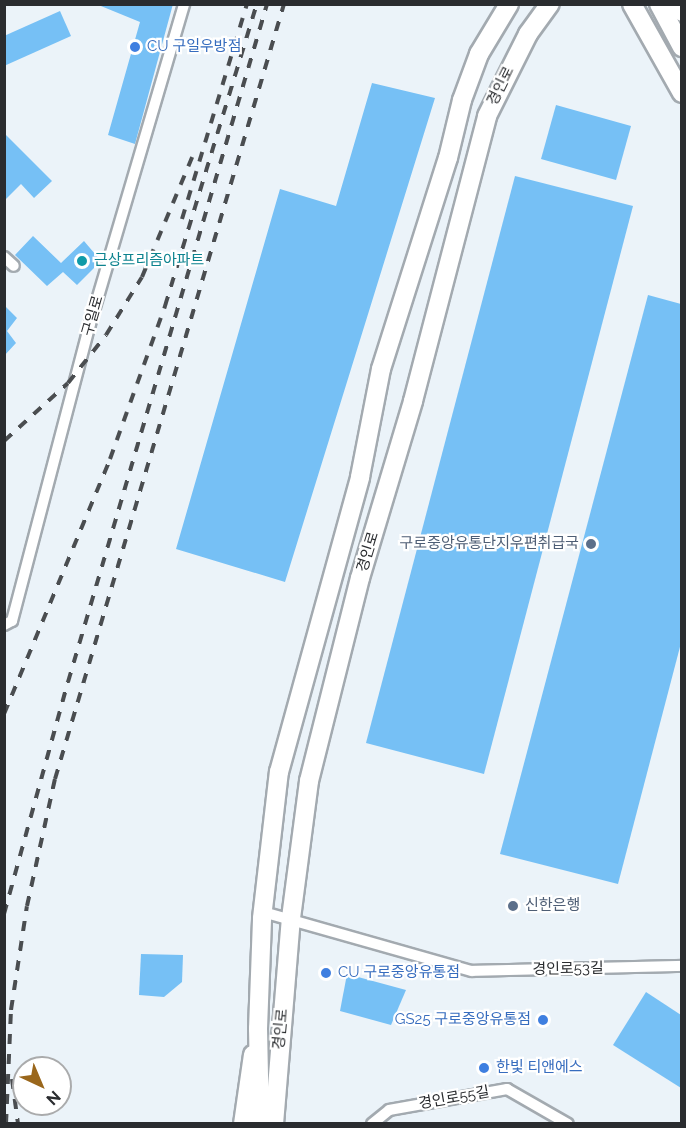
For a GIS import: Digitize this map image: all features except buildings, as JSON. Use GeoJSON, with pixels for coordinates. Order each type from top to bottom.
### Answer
{"type":"FeatureCollection","features":[{"type":"Feature","properties":{"kind":"main road","name":"경인로"},"geometry":{"type":"LineString","coordinates":[[260,1124],[258,1029],[263,912],[279,772],[360,477],[381,369],[448,158],[462,100],[479,54],[509,4]]}},
{"type":"Feature","properties":{"kind":"main road","name":"경인로"},"geometry":{"type":"LineString","coordinates":[[274,1124],[291,918],[312,770],[360,579],[413,401],[487,116],[508,71],[550,4]]}},
{"type":"Feature","properties":{"kind":"main road"},"geometry":{"type":"LineString","coordinates":[[658,4],[681,47]]}},
{"type":"Feature","properties":{"kind":"main road"},"geometry":{"type":"LineString","coordinates":[[677,4],[681,12]]}},
{"type":"Feature","properties":{"kind":"main road"},"geometry":{"type":"LineString","coordinates":[[630,6],[681,93]]}},
{"type":"Feature","properties":{"kind":"main road"},"geometry":{"type":"LineString","coordinates":[[243,1124],[258,1029]]}},
{"type":"Feature","properties":{"kind":"main road"},"geometry":{"type":"LineString","coordinates":[[277,1078],[288,1124]]}},
{"type":"Feature","properties":{"kind":"street","name":"구일로"},"geometry":{"type":"LineString","coordinates":[[4,625],[12,621],[90,324],[184,4]]}},
{"type":"Feature","properties":{"kind":"street"},"geometry":{"type":"LineString","coordinates":[[4,257],[14,266]]}},
{"type":"Feature","properties":{"kind":"street","name":"경인로53길"},"geometry":{"type":"LineString","coordinates":[[263,912],[291,918],[472,971],[681,966]]}},
{"type":"Feature","properties":{"kind":"street","name":"경인로55길"},"geometry":{"type":"LineString","coordinates":[[372,1124],[389,1110],[507,1089],[568,1124]]}},
{"type":"Feature","properties":{"kind":"railway"},"geometry":{"type":"LineString","coordinates":[[182,219],[247,4]]}},
{"type":"Feature","properties":{"kind":"railway"},"geometry":{"type":"LineString","coordinates":[[4,714],[110,459],[165,306],[257,4]]}},
{"type":"Feature","properties":{"kind":"railway"},"geometry":{"type":"LineString","coordinates":[[4,914],[68,682],[267,4]]}},
{"type":"Feature","properties":{"kind":"railway"},"geometry":{"type":"LineString","coordinates":[[6,1124],[11,1010],[27,906],[55,779],[284,4]]}},
{"type":"Feature","properties":{"kind":"railway"},"geometry":{"type":"LineString","coordinates":[[4,441],[68,383],[106,335],[142,277],[193,155]]}},
{"type":"Feature","properties":{"kind":"railway"},"geometry":{"type":"LineString","coordinates":[[17,1116],[18,1124]]}},
{"type":"Feature","properties":{"kind":"place","name":"CU 구일우방점"},"geometry":{"type":"Point","coordinates":[135,47]}},
{"type":"Feature","properties":{"kind":"place","name":"근상프리즘아파트"},"geometry":{"type":"Point","coordinates":[82,261]}},
{"type":"Feature","properties":{"kind":"place","name":"구로중앙유통단지우편취급국"},"geometry":{"type":"Point","coordinates":[591,544]}},
{"type":"Feature","properties":{"kind":"place","name":"신한은행"},"geometry":{"type":"Point","coordinates":[513,906]}},
{"type":"Feature","properties":{"kind":"place","name":"CU 구로중앙유통점"},"geometry":{"type":"Point","coordinates":[326,973]}},
{"type":"Feature","properties":{"kind":"place","name":"GS25 구로중앙유통점"},"geometry":{"type":"Point","coordinates":[543,1020]}},
{"type":"Feature","properties":{"kind":"place","name":"한빛 티앤에스"},"geometry":{"type":"Point","coordinates":[484,1068]}}]}
